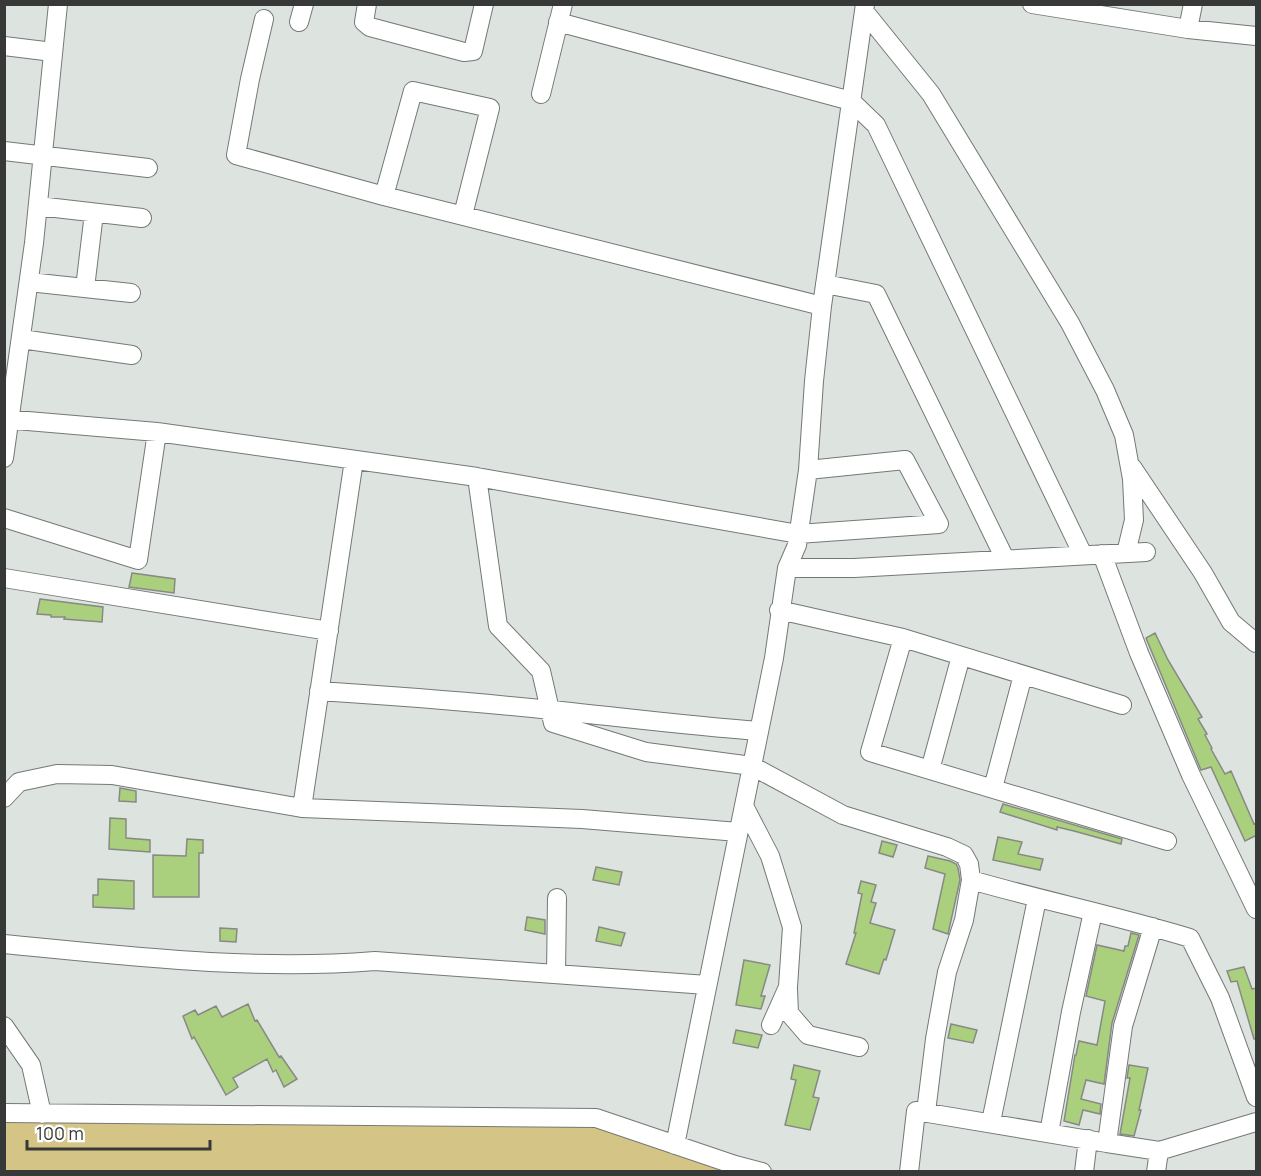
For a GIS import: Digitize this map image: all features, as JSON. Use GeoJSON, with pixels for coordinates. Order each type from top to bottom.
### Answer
{"type":"FeatureCollection","features":[{"type":"Feature","properties":{"kind":"street"},"geometry":{"type":"LineString","coordinates":[[4,458],[38,207],[58,4]]}},
{"type":"Feature","properties":{"kind":"street"},"geometry":{"type":"LineString","coordinates":[[367,4],[364,22],[370,27],[464,52],[473,51],[484,4]]}},
{"type":"Feature","properties":{"kind":"street"},"geometry":{"type":"LineString","coordinates":[[1188,29],[1193,4]]}},
{"type":"Feature","properties":{"kind":"street"},"geometry":{"type":"LineString","coordinates":[[1037,5],[1188,29],[1257,36]]}},
{"type":"Feature","properties":{"kind":"street"},"geometry":{"type":"LineString","coordinates":[[675,1145],[774,657],[779,610],[787,568],[797,545],[808,470],[822,306],[865,8]]}},
{"type":"Feature","properties":{"kind":"street"},"geometry":{"type":"LineString","coordinates":[[865,8],[931,94],[1070,323],[1105,390],[1124,435],[1132,479],[1134,520],[1126,553]]}},
{"type":"Feature","properties":{"kind":"street"},"geometry":{"type":"LineString","coordinates":[[541,94],[561,13],[851,101],[876,125],[1083,555]]}},
{"type":"Feature","properties":{"kind":"street"},"geometry":{"type":"LineString","coordinates":[[264,19],[236,155],[384,196],[822,306]]}},
{"type":"Feature","properties":{"kind":"street"},"geometry":{"type":"LineString","coordinates":[[4,45],[53,52]]}},
{"type":"Feature","properties":{"kind":"street"},"geometry":{"type":"LineString","coordinates":[[384,196],[413,91],[490,108],[464,215]]}},
{"type":"Feature","properties":{"kind":"street"},"geometry":{"type":"LineString","coordinates":[[4,151],[148,168]]}},
{"type":"Feature","properties":{"kind":"street"},"geometry":{"type":"LineString","coordinates":[[38,207],[142,218]]}},
{"type":"Feature","properties":{"kind":"street"},"geometry":{"type":"LineString","coordinates":[[85,288],[94,213]]}},
{"type":"Feature","properties":{"kind":"street"},"geometry":{"type":"LineString","coordinates":[[29,282],[131,293]]}},
{"type":"Feature","properties":{"kind":"street"},"geometry":{"type":"LineString","coordinates":[[825,284],[876,294],[1005,559]]}},
{"type":"Feature","properties":{"kind":"street"},"geometry":{"type":"LineString","coordinates":[[21,339],[132,355]]}},
{"type":"Feature","properties":{"kind":"street"},"geometry":{"type":"LineString","coordinates":[[8,419],[157,432],[477,477],[798,534],[939,524],[905,460],[808,470]]}},
{"type":"Feature","properties":{"kind":"street"},"geometry":{"type":"LineString","coordinates":[[4,518],[138,561],[157,432]]}},
{"type":"Feature","properties":{"kind":"street"},"geometry":{"type":"LineString","coordinates":[[302,807],[354,460]]}},
{"type":"Feature","properties":{"kind":"street"},"geometry":{"type":"LineString","coordinates":[[1129,463],[1203,573],[1232,622],[1257,643]]}},
{"type":"Feature","properties":{"kind":"street"},"geometry":{"type":"LineString","coordinates":[[477,477],[498,626],[541,671],[553,723],[646,752],[752,766],[843,815],[947,847],[964,855],[969,864],[971,880],[964,920],[948,972],[935,1039],[926,1112]]}},
{"type":"Feature","properties":{"kind":"street"},"geometry":{"type":"LineString","coordinates":[[787,568],[854,568],[1146,552]]}},
{"type":"Feature","properties":{"kind":"street"},"geometry":{"type":"LineString","coordinates":[[1102,554],[1139,653],[1191,775],[1257,909]]}},
{"type":"Feature","properties":{"kind":"street"},"geometry":{"type":"LineString","coordinates":[[4,578],[329,631]]}},
{"type":"Feature","properties":{"kind":"street"},"geometry":{"type":"LineString","coordinates":[[779,610],[903,638],[1122,705]]}},
{"type":"Feature","properties":{"kind":"street"},"geometry":{"type":"LineString","coordinates":[[903,638],[870,752],[1167,841]]}},
{"type":"Feature","properties":{"kind":"street"},"geometry":{"type":"LineString","coordinates":[[930,770],[961,656]]}},
{"type":"Feature","properties":{"kind":"street"},"geometry":{"type":"LineString","coordinates":[[993,788],[1023,675]]}},
{"type":"Feature","properties":{"kind":"street"},"geometry":{"type":"LineString","coordinates":[[320,691],[550,710],[683,726],[759,731]]}},
{"type":"Feature","properties":{"kind":"street"},"geometry":{"type":"LineString","coordinates":[[4,798],[19,782],[47,776],[57,774],[112,775],[302,807],[582,819],[738,832]]}},
{"type":"Feature","properties":{"kind":"street"},"geometry":{"type":"LineString","coordinates":[[744,806],[770,856],[792,927],[788,987],[789,1013],[808,1035],[859,1047]]}},
{"type":"Feature","properties":{"kind":"street"},"geometry":{"type":"LineString","coordinates":[[971,880],[1190,938],[1220,998],[1257,1097]]}},
{"type":"Feature","properties":{"kind":"street"},"geometry":{"type":"LineString","coordinates":[[556,974],[557,898]]}},
{"type":"Feature","properties":{"kind":"street"},"geometry":{"type":"LineString","coordinates":[[991,1122],[1037,899]]}},
{"type":"Feature","properties":{"kind":"street"},"geometry":{"type":"LineString","coordinates":[[1049,1133],[1071,1012],[1093,912]]}},
{"type":"Feature","properties":{"kind":"street"},"geometry":{"type":"LineString","coordinates":[[1107,1143],[1123,1026],[1153,927]]}},
{"type":"Feature","properties":{"kind":"street"},"geometry":{"type":"LineString","coordinates":[[4,944],[205,963],[324,965],[375,961],[707,985]]}},
{"type":"Feature","properties":{"kind":"street"},"geometry":{"type":"LineString","coordinates":[[771,1024],[788,987]]}},
{"type":"Feature","properties":{"kind":"street"},"geometry":{"type":"LineString","coordinates":[[4,1026],[31,1065],[42,1114]]}},
{"type":"Feature","properties":{"kind":"street"},"geometry":{"type":"LineString","coordinates":[[909,1172],[916,1111],[1160,1150],[1257,1122]]}},
{"type":"Feature","properties":{"kind":"street"},"geometry":{"type":"LineString","coordinates":[[4,1113],[596,1119],[762,1172]]}},
{"type":"Feature","properties":{"kind":"street"},"geometry":{"type":"LineString","coordinates":[[1084,1172],[1088,1139]]}},
{"type":"Feature","properties":{"kind":"street"},"geometry":{"type":"LineString","coordinates":[[1156,1172],[1160,1150]]}},
{"type":"Feature","properties":{"kind":"shaded area"},"geometry":{"type":"Polygon","coordinates":[[[5,1113],[596,1118],[675,1145],[779,1171],[5,1172],[5,1113]]]}},
{"type":"Feature","properties":{"kind":"building"},"geometry":{"type":"Polygon","coordinates":[[[132,573],[175,579],[174,593],[129,587],[132,573]]]}},
{"type":"Feature","properties":{"kind":"building"},"geometry":{"type":"Polygon","coordinates":[[[40,599],[103,607],[102,622],[37,614],[40,599]]]}},
{"type":"Feature","properties":{"kind":"building"},"geometry":{"type":"Polygon","coordinates":[[[1155,633],[1168,660],[1202,717],[1198,719],[1207,734],[1205,735],[1211,749],[1225,774],[1231,771],[1254,824],[1257,823],[1257,835],[1245,841],[1211,767],[1201,770],[1146,638],[1155,633]]]}},
{"type":"Feature","properties":{"kind":"building"},"geometry":{"type":"Polygon","coordinates":[[[120,788],[136,791],[136,802],[119,801],[120,788]]]}},
{"type":"Feature","properties":{"kind":"building"},"geometry":{"type":"Polygon","coordinates":[[[1003,804],[1122,839],[1121,844],[1057,827],[1057,830],[1000,812],[1003,804]]]}},
{"type":"Feature","properties":{"kind":"building"},"geometry":{"type":"Polygon","coordinates":[[[110,818],[126,819],[126,838],[150,840],[150,852],[109,849],[110,818]]]}},
{"type":"Feature","properties":{"kind":"building"},"geometry":{"type":"Polygon","coordinates":[[[998,837],[1022,842],[1018,854],[1043,859],[1040,870],[993,860],[998,837]]]}},
{"type":"Feature","properties":{"kind":"building"},"geometry":{"type":"Polygon","coordinates":[[[187,839],[203,840],[203,853],[199,853],[199,897],[153,897],[153,855],[186,856],[187,839]]]}},
{"type":"Feature","properties":{"kind":"building"},"geometry":{"type":"Polygon","coordinates":[[[882,841],[897,845],[893,857],[879,853],[882,841]]]}},
{"type":"Feature","properties":{"kind":"building"},"geometry":{"type":"Polygon","coordinates":[[[928,856],[950,861],[958,868],[960,880],[948,934],[933,929],[945,874],[925,868],[928,856]]]}},
{"type":"Feature","properties":{"kind":"building"},"geometry":{"type":"Polygon","coordinates":[[[596,867],[622,872],[619,885],[593,880],[596,867]]]}},
{"type":"Feature","properties":{"kind":"building"},"geometry":{"type":"Polygon","coordinates":[[[98,879],[134,881],[134,909],[93,907],[93,895],[98,895],[98,879]]]}},
{"type":"Feature","properties":{"kind":"building"},"geometry":{"type":"Polygon","coordinates":[[[861,881],[876,885],[871,902],[876,903],[870,923],[895,930],[879,974],[846,964],[856,933],[854,933],[862,894],[858,893],[861,881]]]}},
{"type":"Feature","properties":{"kind":"building"},"geometry":{"type":"Polygon","coordinates":[[[527,917],[545,920],[545,934],[525,930],[527,917]]]}},
{"type":"Feature","properties":{"kind":"building"},"geometry":{"type":"Polygon","coordinates":[[[599,927],[625,933],[621,946],[596,941],[599,927]]]}},
{"type":"Feature","properties":{"kind":"building"},"geometry":{"type":"Polygon","coordinates":[[[220,928],[237,929],[236,942],[220,941],[220,928]]]}},
{"type":"Feature","properties":{"kind":"building"},"geometry":{"type":"Polygon","coordinates":[[[1131,933],[1139,935],[1112,1023],[1104,1084],[1086,1080],[1081,1099],[1101,1104],[1100,1114],[1083,1110],[1079,1125],[1064,1121],[1079,1041],[1097,1045],[1105,1001],[1086,996],[1097,945],[1124,951],[1125,946],[1128,946],[1131,933]]]}},
{"type":"Feature","properties":{"kind":"building"},"geometry":{"type":"Polygon","coordinates":[[[744,960],[770,965],[761,996],[765,996],[761,1009],[736,1005],[744,960]]]}},
{"type":"Feature","properties":{"kind":"building"},"geometry":{"type":"Polygon","coordinates":[[[1244,967],[1252,989],[1257,988],[1257,1039],[1254,1039],[1237,981],[1231,982],[1227,971],[1244,967]]]}},
{"type":"Feature","properties":{"kind":"building"},"geometry":{"type":"Polygon","coordinates":[[[248,1004],[255,1021],[257,1020],[279,1057],[281,1056],[297,1079],[284,1087],[276,1070],[273,1072],[267,1059],[233,1078],[238,1087],[226,1095],[194,1037],[192,1039],[183,1016],[195,1010],[198,1015],[216,1006],[222,1017],[248,1004]]]}},
{"type":"Feature","properties":{"kind":"building"},"geometry":{"type":"Polygon","coordinates":[[[951,1024],[977,1030],[973,1043],[948,1038],[951,1024]]]}},
{"type":"Feature","properties":{"kind":"building"},"geometry":{"type":"Polygon","coordinates":[[[736,1030],[762,1035],[758,1048],[733,1043],[736,1030]]]}},
{"type":"Feature","properties":{"kind":"building"},"geometry":{"type":"Polygon","coordinates":[[[794,1065],[820,1071],[813,1097],[819,1098],[810,1130],[785,1125],[796,1080],[791,1079],[794,1065]]]}},
{"type":"Feature","properties":{"kind":"building"},"geometry":{"type":"Polygon","coordinates":[[[1129,1065],[1148,1068],[1134,1136],[1120,1134],[1130,1078],[1127,1078],[1129,1065]]]}}]}
